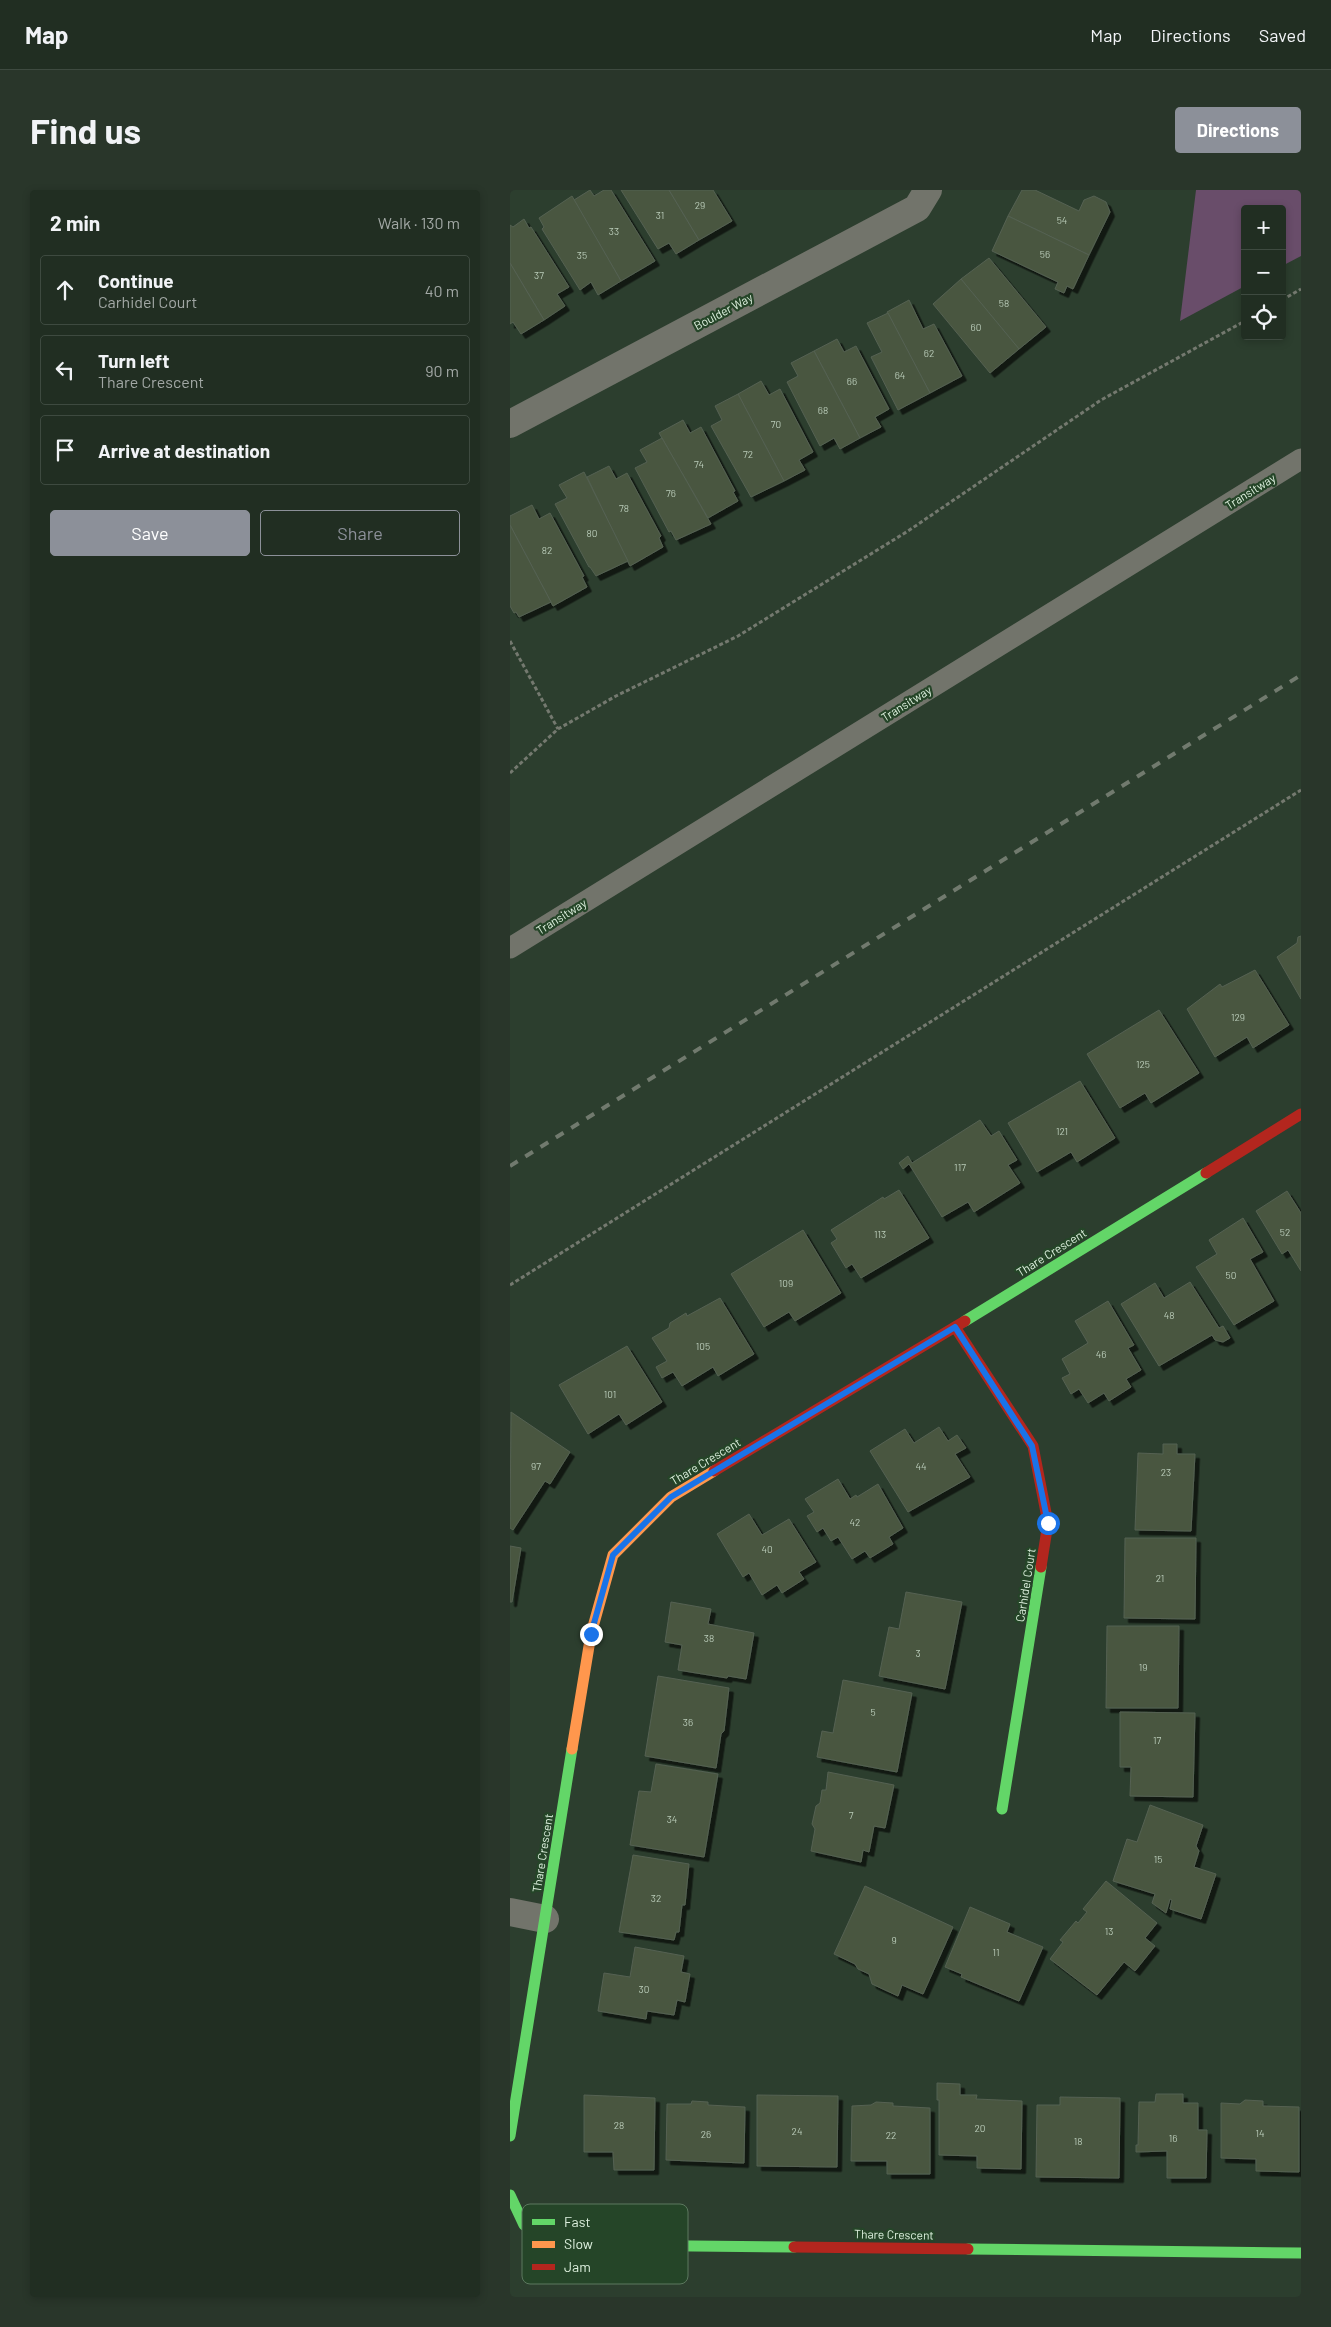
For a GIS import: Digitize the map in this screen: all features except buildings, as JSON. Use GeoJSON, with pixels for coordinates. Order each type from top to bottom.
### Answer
{"type":"FeatureCollection","features":[{"type":"Feature","properties":{"kind":"street","name":"Boulder Way"},"geometry":{"type":"LineString","coordinates":[[510,424],[917,208],[928,190]]}},
{"type":"Feature","properties":{"kind":"street","name":"Thare Crescent"},"geometry":{"type":"LineString","coordinates":[[510,2136],[591,1634],[613,1555],[671,1497],[955,1327],[1301,1114]]}},
{"type":"Feature","properties":{"kind":"street","name":"Carhidel Court"},"geometry":{"type":"LineString","coordinates":[[955,1327],[1032,1446],[1048,1523],[1002,1809]]}},
{"type":"Feature","properties":{"kind":"street"},"geometry":{"type":"LineString","coordinates":[[510,1912],[545,1919]]}},
{"type":"Feature","properties":{"kind":"street","name":"Thare Crescent"},"geometry":{"type":"LineString","coordinates":[[510,2195],[522,2221]]}},
{"type":"Feature","properties":{"kind":"street","name":"Thare Crescent"},"geometry":{"type":"LineString","coordinates":[[688,2246],[1301,2253]]}},
{"type":"Feature","properties":{"kind":"lane","name":"Transitway"},"geometry":{"type":"LineString","coordinates":[[510,948],[1301,459]]}},
{"type":"Feature","properties":{"kind":"path"},"geometry":{"type":"LineString","coordinates":[[1286,298],[1301,289]]}},
{"type":"Feature","properties":{"kind":"path"},"geometry":{"type":"LineString","coordinates":[[510,773],[558,729],[616,696],[738,636],[908,531],[1101,400],[1241,323]]}},
{"type":"Feature","properties":{"kind":"path"},"geometry":{"type":"LineString","coordinates":[[510,640],[558,729]]}},
{"type":"Feature","properties":{"kind":"path"},"geometry":{"type":"LineString","coordinates":[[510,1285],[1301,790]]}},
{"type":"Feature","properties":{"kind":"shaded area"},"geometry":{"type":"Polygon","coordinates":[[[1196,190],[1301,190],[1301,256],[1286,264],[1286,205],[1241,205],[1241,288],[1180,321],[1196,190]]]}},
{"type":"Feature","properties":{"kind":"railway"},"geometry":{"type":"LineString","coordinates":[[510,1166],[1301,675]]}},
{"type":"Feature","properties":{"kind":"traffic: fast"},"geometry":{"type":"LineString","coordinates":[[965,1321],[1206,1173]]}},
{"type":"Feature","properties":{"kind":"traffic: fast"},"geometry":{"type":"LineString","coordinates":[[1002,1809],[1041,1567]]}},
{"type":"Feature","properties":{"kind":"traffic: fast"},"geometry":{"type":"LineString","coordinates":[[510,2136],[572,1749]]}},
{"type":"Feature","properties":{"kind":"traffic: fast"},"geometry":{"type":"LineString","coordinates":[[510,2195],[522,2221]]}},
{"type":"Feature","properties":{"kind":"traffic: fast"},"geometry":{"type":"LineString","coordinates":[[688,2246],[794,2247]]}},
{"type":"Feature","properties":{"kind":"traffic: fast"},"geometry":{"type":"LineString","coordinates":[[968,2249],[1301,2253]]}},
{"type":"Feature","properties":{"kind":"traffic: slow"},"geometry":{"type":"LineString","coordinates":[[572,1749],[591,1634],[613,1555],[671,1497],[714,1471]]}},
{"type":"Feature","properties":{"kind":"traffic: jam"},"geometry":{"type":"LineString","coordinates":[[1206,1173],[1301,1114]]}},
{"type":"Feature","properties":{"kind":"traffic: jam"},"geometry":{"type":"LineString","coordinates":[[714,1471],[965,1321]]}},
{"type":"Feature","properties":{"kind":"traffic: jam"},"geometry":{"type":"LineString","coordinates":[[955,1327],[1033,1446],[1048,1523],[1041,1567]]}},
{"type":"Feature","properties":{"kind":"traffic: jam"},"geometry":{"type":"LineString","coordinates":[[794,2247],[968,2249]]}},
{"type":"Feature","properties":{"kind":"route"},"geometry":{"type":"LineString","coordinates":[[591,1634],[613,1555],[671,1497],[955,1327],[1032,1446],[1048,1523]]}}]}
